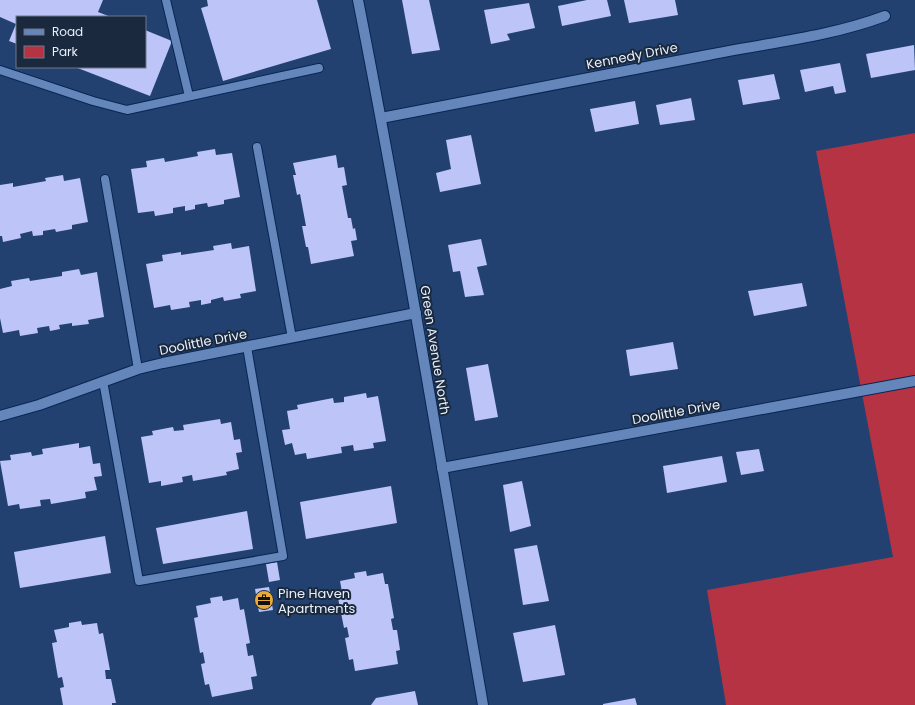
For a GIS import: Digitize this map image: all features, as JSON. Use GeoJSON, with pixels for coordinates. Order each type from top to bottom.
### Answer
{"type":"FeatureCollection","features":[{"type":"Feature","properties":{"kind":"street","name":"Green Avenue North"},"geometry":{"type":"LineString","coordinates":[[358,0],[382,118],[483,705]]}},
{"type":"Feature","properties":{"kind":"street","name":"Kennedy Drive"},"geometry":{"type":"LineString","coordinates":[[382,118],[829,33],[851,28],[885,16]]}},
{"type":"Feature","properties":{"kind":"street","name":"Doolittle Drive"},"geometry":{"type":"LineString","coordinates":[[0,416],[39,405],[138,369],[416,313]]}},
{"type":"Feature","properties":{"kind":"street","name":"Doolittle Drive"},"geometry":{"type":"LineString","coordinates":[[442,468],[915,381]]}},
{"type":"Feature","properties":{"kind":"lane"},"geometry":{"type":"LineString","coordinates":[[166,0],[189,96]]}},
{"type":"Feature","properties":{"kind":"lane"},"geometry":{"type":"LineString","coordinates":[[0,70],[93,101],[128,110],[319,68]]}},
{"type":"Feature","properties":{"kind":"lane"},"geometry":{"type":"LineString","coordinates":[[257,147],[292,338]]}},
{"type":"Feature","properties":{"kind":"lane"},"geometry":{"type":"LineString","coordinates":[[105,178],[138,369]]}},
{"type":"Feature","properties":{"kind":"lane"},"geometry":{"type":"LineString","coordinates":[[103,381],[139,581],[283,556],[247,347]]}},
{"type":"Feature","properties":{"kind":"green space"},"geometry":{"type":"Polygon","coordinates":[[[915,133],[915,705],[726,705],[707,590],[893,557],[816,151],[915,133]]]}},
{"type":"Feature","properties":{"kind":"building"},"geometry":{"type":"Polygon","coordinates":[[[0,0],[103,0],[98,12],[108,16],[16,16],[16,24],[0,17],[0,0]]]}},
{"type":"Feature","properties":{"kind":"building"},"geometry":{"type":"Polygon","coordinates":[[[207,0],[317,0],[331,49],[223,81],[201,8],[208,6],[207,0]]]}},
{"type":"Feature","properties":{"kind":"building"},"geometry":{"type":"Polygon","coordinates":[[[402,0],[429,0],[440,50],[412,54],[402,0]]]}},
{"type":"Feature","properties":{"kind":"building"},"geometry":{"type":"Polygon","coordinates":[[[587,0],[607,0],[611,16],[562,26],[558,6],[587,0]]]}},
{"type":"Feature","properties":{"kind":"building"},"geometry":{"type":"Polygon","coordinates":[[[624,0],[675,0],[678,15],[629,23],[624,0]]]}},
{"type":"Feature","properties":{"kind":"building"},"geometry":{"type":"Polygon","coordinates":[[[529,3],[535,28],[507,34],[510,40],[491,44],[484,10],[529,3]]]}},
{"type":"Feature","properties":{"kind":"building"},"geometry":{"type":"Polygon","coordinates":[[[16,24],[16,44],[9,41],[16,24]]]}},
{"type":"Feature","properties":{"kind":"building"},"geometry":{"type":"Polygon","coordinates":[[[146,30],[172,41],[150,96],[78,68],[146,68],[146,30]]]}},
{"type":"Feature","properties":{"kind":"building"},"geometry":{"type":"Polygon","coordinates":[[[914,45],[915,70],[871,78],[866,54],[914,45]]]}},
{"type":"Feature","properties":{"kind":"building"},"geometry":{"type":"Polygon","coordinates":[[[840,63],[846,92],[835,94],[833,86],[805,92],[800,70],[840,63]]]}},
{"type":"Feature","properties":{"kind":"building"},"geometry":{"type":"Polygon","coordinates":[[[774,74],[780,99],[743,105],[738,80],[774,74]]]}},
{"type":"Feature","properties":{"kind":"building"},"geometry":{"type":"Polygon","coordinates":[[[691,98],[695,120],[660,125],[656,105],[691,98]]]}},
{"type":"Feature","properties":{"kind":"building"},"geometry":{"type":"Polygon","coordinates":[[[635,101],[639,124],[595,132],[590,109],[635,101]]]}},
{"type":"Feature","properties":{"kind":"building"},"geometry":{"type":"Polygon","coordinates":[[[471,135],[481,184],[440,192],[436,173],[451,169],[446,140],[471,135]]]}},
{"type":"Feature","properties":{"kind":"building"},"geometry":{"type":"Polygon","coordinates":[[[215,149],[216,155],[232,153],[240,197],[224,200],[224,204],[208,207],[207,203],[195,205],[195,209],[185,211],[185,206],[173,208],[173,213],[155,216],[154,211],[138,213],[131,169],[147,167],[146,161],[164,158],[165,162],[198,156],[197,152],[215,149]]]}},
{"type":"Feature","properties":{"kind":"building"},"geometry":{"type":"Polygon","coordinates":[[[336,155],[338,168],[344,167],[347,185],[342,186],[348,218],[351,218],[353,229],[355,228],[357,240],[351,241],[354,256],[311,264],[302,226],[306,226],[300,194],[297,195],[293,175],[296,175],[293,163],[336,155]]]}},
{"type":"Feature","properties":{"kind":"building"},"geometry":{"type":"Polygon","coordinates":[[[63,175],[64,181],[80,178],[88,222],[72,225],[72,229],[56,232],[55,229],[43,231],[43,235],[33,236],[32,231],[20,234],[21,238],[3,242],[2,236],[0,236],[0,185],[13,183],[13,187],[46,181],[45,178],[63,175]]]}},
{"type":"Feature","properties":{"kind":"building"},"geometry":{"type":"Polygon","coordinates":[[[481,239],[487,265],[477,267],[484,295],[465,297],[460,271],[453,272],[448,245],[481,239]]]}},
{"type":"Feature","properties":{"kind":"building"},"geometry":{"type":"Polygon","coordinates":[[[231,243],[232,249],[249,246],[256,291],[240,294],[241,298],[224,301],[223,297],[211,300],[211,303],[201,305],[201,300],[189,302],[190,307],[171,310],[170,305],[154,308],[146,264],[163,261],[162,255],[181,252],[181,255],[214,250],[213,246],[231,243]]]}},
{"type":"Feature","properties":{"kind":"building"},"geometry":{"type":"Polygon","coordinates":[[[79,269],[81,275],[97,272],[104,317],[88,320],[89,324],[72,326],[72,323],[59,325],[60,329],[50,331],[49,326],[37,328],[38,333],[20,336],[19,330],[3,333],[0,318],[0,289],[12,286],[11,281],[29,278],[30,281],[62,276],[62,272],[79,269]]]}},
{"type":"Feature","properties":{"kind":"building"},"geometry":{"type":"Polygon","coordinates":[[[802,283],[807,306],[754,316],[748,291],[802,283]]]}},
{"type":"Feature","properties":{"kind":"building"},"geometry":{"type":"Polygon","coordinates":[[[673,342],[678,369],[630,376],[626,350],[673,342]]]}},
{"type":"Feature","properties":{"kind":"building"},"geometry":{"type":"Polygon","coordinates":[[[488,364],[498,417],[475,421],[466,368],[488,364]]]}},
{"type":"Feature","properties":{"kind":"building"},"geometry":{"type":"Polygon","coordinates":[[[366,393],[367,398],[378,396],[386,441],[373,443],[374,448],[354,451],[353,445],[341,447],[342,453],[307,459],[306,453],[295,455],[292,443],[285,445],[282,430],[290,429],[287,411],[298,409],[297,405],[333,398],[334,403],[344,402],[344,397],[366,393]]]}},
{"type":"Feature","properties":{"kind":"building"},"geometry":{"type":"Polygon","coordinates":[[[220,419],[221,424],[231,422],[234,440],[240,439],[242,452],[236,453],[239,469],[226,472],[227,475],[193,481],[192,475],[182,477],[183,482],[161,486],[161,481],[149,483],[141,437],[153,435],[152,431],[173,427],[174,431],[184,430],[183,425],[220,419]]]}},
{"type":"Feature","properties":{"kind":"building"},"geometry":{"type":"Polygon","coordinates":[[[79,443],[79,448],[90,446],[93,464],[100,463],[102,476],[94,477],[97,490],[85,492],[86,498],[51,504],[50,499],[40,500],[41,506],[20,509],[19,504],[8,506],[0,461],[11,460],[10,455],[31,452],[32,456],[43,454],[42,449],[79,443]]]}},
{"type":"Feature","properties":{"kind":"building"},"geometry":{"type":"Polygon","coordinates":[[[759,449],[764,471],[741,475],[736,452],[759,449]]]}},
{"type":"Feature","properties":{"kind":"building"},"geometry":{"type":"Polygon","coordinates":[[[722,456],[727,482],[667,493],[663,466],[722,456]]]}},
{"type":"Feature","properties":{"kind":"building"},"geometry":{"type":"Polygon","coordinates":[[[522,481],[531,526],[510,532],[503,485],[522,481]]]}},
{"type":"Feature","properties":{"kind":"building"},"geometry":{"type":"Polygon","coordinates":[[[391,486],[397,523],[306,539],[300,502],[391,486]]]}},
{"type":"Feature","properties":{"kind":"building"},"geometry":{"type":"Polygon","coordinates":[[[247,511],[253,549],[163,564],[156,528],[247,511]]]}},
{"type":"Feature","properties":{"kind":"building"},"geometry":{"type":"Polygon","coordinates":[[[105,536],[111,573],[20,588],[14,552],[105,536]]]}},
{"type":"Feature","properties":{"kind":"building"},"geometry":{"type":"Polygon","coordinates":[[[537,545],[549,601],[523,605],[514,549],[537,545]]]}},
{"type":"Feature","properties":{"kind":"building"},"geometry":{"type":"Polygon","coordinates":[[[277,562],[280,580],[269,582],[266,564],[277,562]]]}},
{"type":"Feature","properties":{"kind":"building"},"geometry":{"type":"Polygon","coordinates":[[[366,571],[367,576],[383,573],[385,584],[388,584],[394,618],[391,619],[393,630],[397,630],[400,650],[396,651],[398,664],[355,671],[353,659],[349,660],[345,638],[349,637],[347,627],[344,628],[337,593],[342,592],[340,581],[355,578],[354,573],[366,571]]]}},
{"type":"Feature","properties":{"kind":"building","name":"Pine Haven Apartments"},"geometry":{"type":"Polygon","coordinates":[[[269,587],[273,610],[259,612],[255,589],[269,587]]]}},
{"type":"Feature","properties":{"kind":"building"},"geometry":{"type":"Polygon","coordinates":[[[222,596],[223,601],[238,598],[240,610],[244,609],[250,643],[246,644],[248,656],[253,655],[257,676],[251,677],[253,689],[212,697],[209,684],[205,685],[201,664],[205,663],[203,652],[200,653],[194,618],[198,617],[196,606],[211,603],[210,598],[222,596]]]}},
{"type":"Feature","properties":{"kind":"building"},"geometry":{"type":"Polygon","coordinates":[[[81,621],[82,625],[97,623],[99,634],[103,633],[110,670],[105,670],[106,679],[111,679],[116,703],[112,703],[112,705],[63,705],[60,688],[64,687],[62,677],[58,678],[52,643],[57,642],[54,630],[69,627],[69,623],[81,621]]]}},
{"type":"Feature","properties":{"kind":"building"},"geometry":{"type":"Polygon","coordinates":[[[555,625],[565,675],[523,682],[513,633],[555,625]]]}},
{"type":"Feature","properties":{"kind":"building"},"geometry":{"type":"Polygon","coordinates":[[[415,691],[418,705],[371,705],[376,698],[415,691]]]}},
{"type":"Feature","properties":{"kind":"building"},"geometry":{"type":"Polygon","coordinates":[[[635,698],[637,705],[603,705],[603,704],[635,698]]]}},
{"type":"Feature","properties":{"kind":"place","name":"Pine Haven Apartments"},"geometry":{"type":"Point","coordinates":[264,600]}}]}
